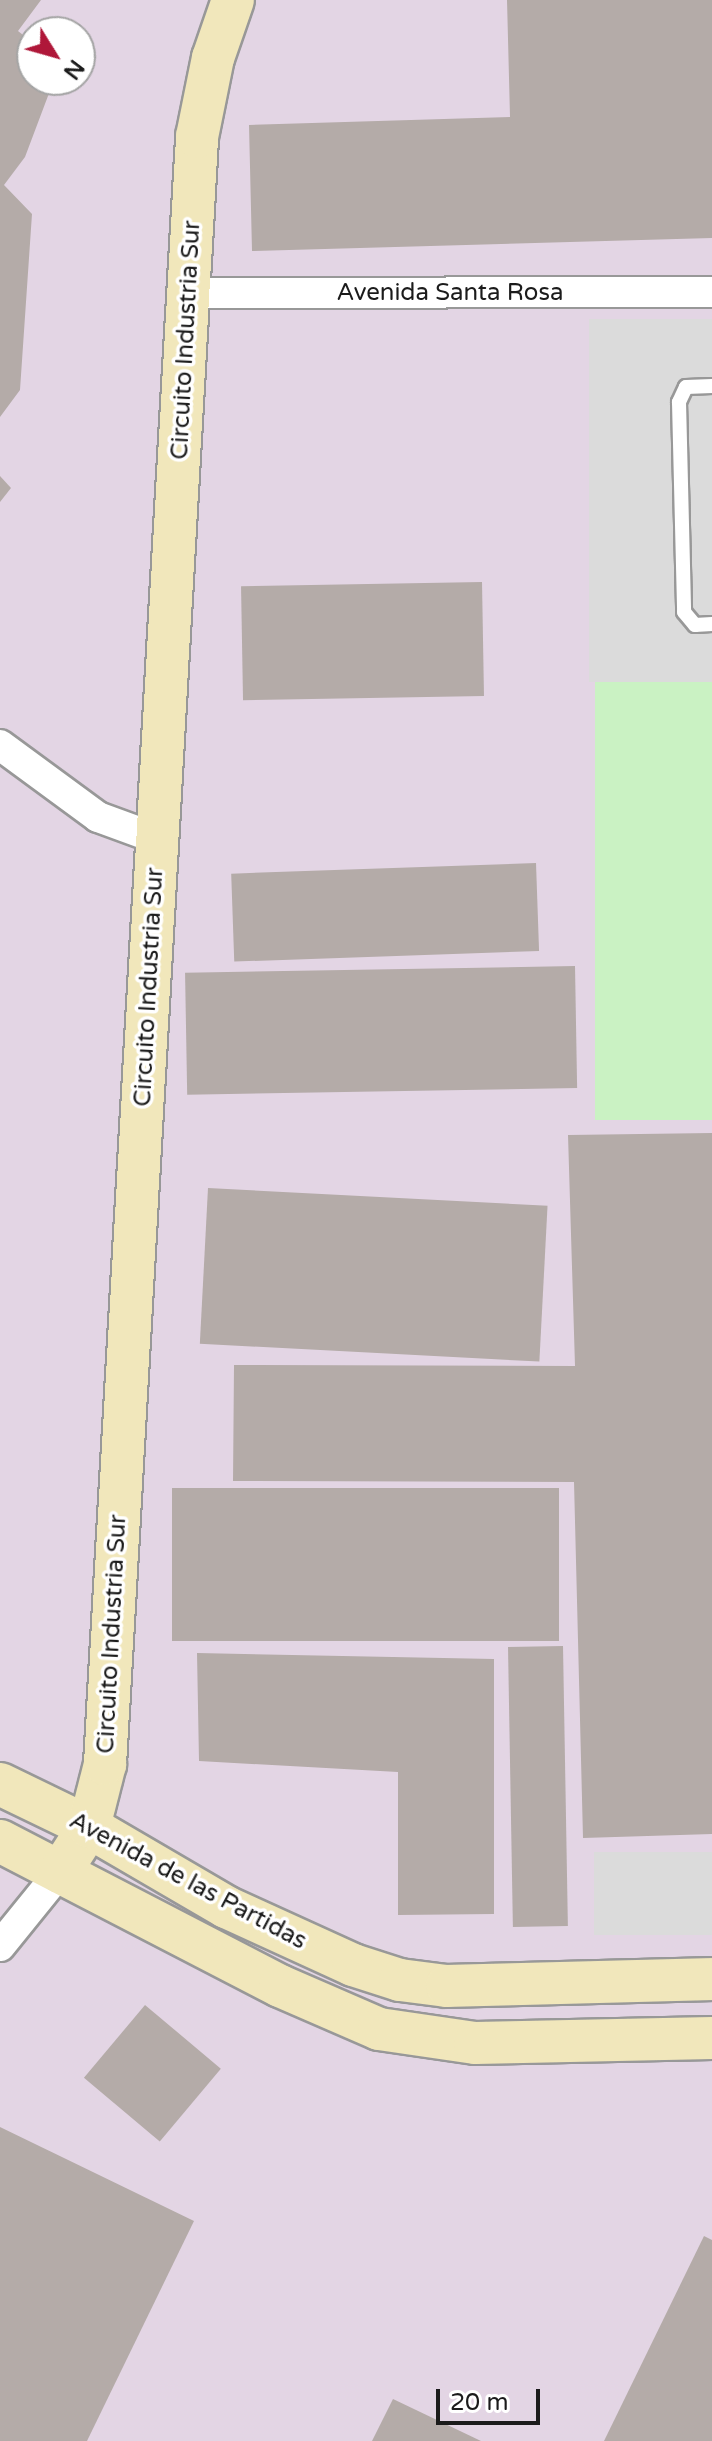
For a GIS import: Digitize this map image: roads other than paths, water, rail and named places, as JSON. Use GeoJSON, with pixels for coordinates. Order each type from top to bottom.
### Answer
{"type":"FeatureCollection","features":[{"type":"Feature","properties":{"kind":"main road","name":"Circuito Industria Sur"},"geometry":{"type":"LineString","coordinates":[[60,1872],[89,1827],[105,1764],[197,137],[213,58],[233,0]]}},
{"type":"Feature","properties":{"kind":"main road","name":"Avenida de las Partidas"},"geometry":{"type":"LineString","coordinates":[[0,1784],[89,1827],[297,1941],[400,1980],[447,1986],[712,1979]]}},
{"type":"Feature","properties":{"kind":"main road","name":"Avenida de las Partidas"},"geometry":{"type":"LineString","coordinates":[[0,1841],[280,1986],[379,2029],[475,2043],[700,2043]]}},
{"type":"Feature","properties":{"kind":"street","name":"Avenida Santa Rosa"},"geometry":{"type":"LineString","coordinates":[[189,293],[712,292]]}},
{"type":"Feature","properties":{"kind":"street"},"geometry":{"type":"LineString","coordinates":[[0,745],[98,817],[158,839]]}},
{"type":"Feature","properties":{"kind":"street","name":"Circuito Industria Sur"},"geometry":{"type":"LineString","coordinates":[[0,1946],[60,1872]]}},
{"type":"Feature","properties":{"kind":"lane"},"geometry":{"type":"LineString","coordinates":[[712,386],[686,387],[679,402],[684,612],[695,625],[712,624]]}}]}
